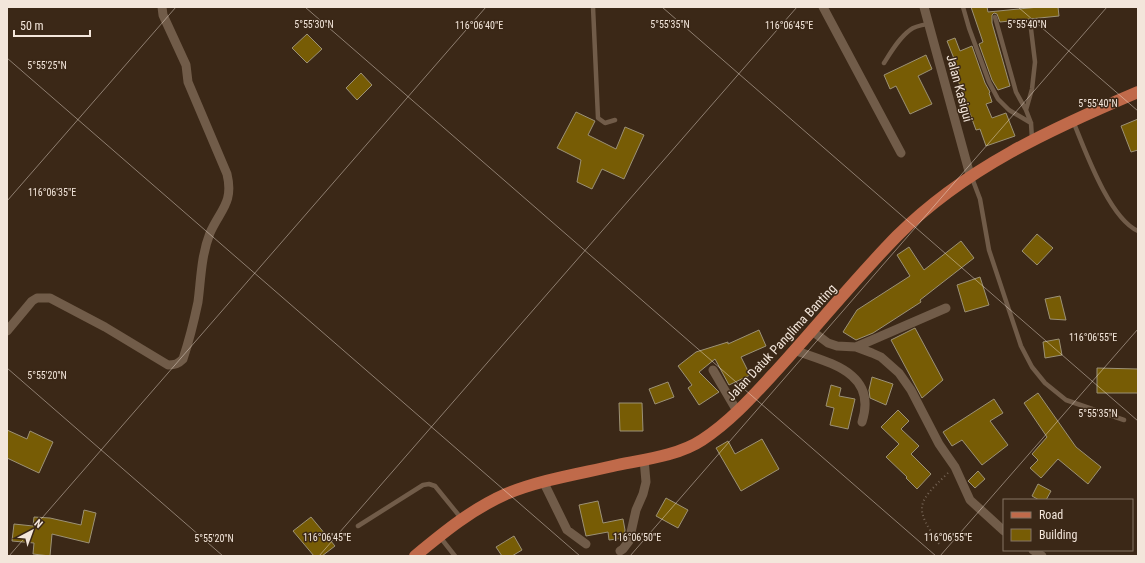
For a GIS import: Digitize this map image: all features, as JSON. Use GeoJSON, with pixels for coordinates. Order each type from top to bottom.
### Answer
{"type":"FeatureCollection","features":[{"type":"Feature","properties":{"kind":"main road","name":"Jalan Datuk Panglima Banting"},"geometry":{"type":"LineString","coordinates":[[415,556],[439,535],[462,519],[508,494],[544,483],[675,452],[700,442],[737,411],[898,236],[935,203],[970,175],[1032,139],[1138,92]]}},
{"type":"Feature","properties":{"kind":"street"},"geometry":{"type":"LineString","coordinates":[[8,328],[32,301],[37,298],[50,298],[105,327],[164,363],[174,365],[179,364],[183,359],[198,303],[204,253],[211,232],[227,201],[229,182],[188,82],[186,65],[163,15],[162,7]]}},
{"type":"Feature","properties":{"kind":"street"},"geometry":{"type":"LineString","coordinates":[[823,7],[901,153]]}},
{"type":"Feature","properties":{"kind":"street","name":"Jalan Kasigui"},"geometry":{"type":"LineString","coordinates":[[924,7],[970,175]]}},
{"type":"Feature","properties":{"kind":"street"},"geometry":{"type":"LineString","coordinates":[[856,347],[946,308]]}},
{"type":"Feature","properties":{"kind":"street"},"geometry":{"type":"LineString","coordinates":[[812,331],[828,343],[837,346],[856,347],[881,357],[899,373],[911,390],[938,444],[955,467],[970,500],[1003,530]]}},
{"type":"Feature","properties":{"kind":"street"},"geometry":{"type":"LineString","coordinates":[[794,350],[841,368],[854,377],[865,400],[865,413],[862,422]]}},
{"type":"Feature","properties":{"kind":"street"},"geometry":{"type":"LineString","coordinates":[[713,370],[737,411]]}},
{"type":"Feature","properties":{"kind":"street"},"geometry":{"type":"LineString","coordinates":[[620,551],[629,541],[636,510],[643,494],[646,482],[644,459]]}},
{"type":"Feature","properties":{"kind":"street"},"geometry":{"type":"LineString","coordinates":[[544,483],[567,530],[586,544]]}},
{"type":"Feature","properties":{"kind":"lane"},"geometry":{"type":"LineString","coordinates":[[593,7],[598,118],[605,122],[615,120]]}},
{"type":"Feature","properties":{"kind":"lane"},"geometry":{"type":"LineString","coordinates":[[963,7],[968,28],[989,82],[998,99],[1009,110],[1032,123]]}},
{"type":"Feature","properties":{"kind":"lane"},"geometry":{"type":"LineString","coordinates":[[995,17],[1016,92],[1032,123],[1032,139]]}},
{"type":"Feature","properties":{"kind":"lane"},"geometry":{"type":"LineString","coordinates":[[884,63],[902,38],[910,30],[917,26],[928,24]]}},
{"type":"Feature","properties":{"kind":"lane"},"geometry":{"type":"LineString","coordinates":[[1026,110],[1032,89],[1035,62],[1031,29]]}},
{"type":"Feature","properties":{"kind":"lane"},"geometry":{"type":"LineString","coordinates":[[1072,120],[1095,172],[1114,208],[1125,222],[1138,231]]}},
{"type":"Feature","properties":{"kind":"lane"},"geometry":{"type":"LineString","coordinates":[[970,175],[980,199],[989,250],[1021,346],[1032,367],[1045,383],[1066,400],[1124,420]]}},
{"type":"Feature","properties":{"kind":"lane"},"geometry":{"type":"LineString","coordinates":[[358,526],[423,485],[429,484],[435,486],[462,519]]}},
{"type":"Feature","properties":{"kind":"lane"},"geometry":{"type":"LineString","coordinates":[[439,535],[455,556]]}},
{"type":"Feature","properties":{"kind":"path"},"geometry":{"type":"LineString","coordinates":[[940,544],[927,525],[922,509],[924,500],[929,491],[955,467]]}},
{"type":"Feature","properties":{"kind":"building"},"geometry":{"type":"Polygon","coordinates":[[[971,7],[987,7],[988,12],[1039,7],[1058,7],[1059,16],[1000,22],[997,14],[994,13],[992,15],[992,23],[1010,86],[998,90],[992,80],[979,44],[983,42],[971,7]]]}},
{"type":"Feature","properties":{"kind":"building"},"geometry":{"type":"Polygon","coordinates":[[[307,34],[322,49],[307,63],[292,48],[307,34]]]}},
{"type":"Feature","properties":{"kind":"building"},"geometry":{"type":"Polygon","coordinates":[[[955,38],[960,51],[972,46],[985,83],[990,92],[992,102],[986,104],[992,118],[1006,113],[1015,136],[986,146],[980,129],[976,130],[955,72],[959,71],[947,41],[955,38]]]}},
{"type":"Feature","properties":{"kind":"building"},"geometry":{"type":"Polygon","coordinates":[[[926,55],[932,69],[918,76],[932,104],[910,114],[896,86],[890,89],[884,75],[926,55]]]}},
{"type":"Feature","properties":{"kind":"building"},"geometry":{"type":"Polygon","coordinates":[[[361,73],[372,85],[357,100],[346,88],[361,73]]]}},
{"type":"Feature","properties":{"kind":"building"},"geometry":{"type":"Polygon","coordinates":[[[576,112],[595,121],[588,135],[616,149],[625,127],[644,135],[624,179],[602,169],[592,189],[577,182],[581,160],[557,148],[576,112]]]}},
{"type":"Feature","properties":{"kind":"building"},"geometry":{"type":"Polygon","coordinates":[[[1138,119],[1138,150],[1131,152],[1121,126],[1138,119]]]}},
{"type":"Feature","properties":{"kind":"building"},"geometry":{"type":"Polygon","coordinates":[[[1037,234],[1053,248],[1037,265],[1022,251],[1037,234]]]}},
{"type":"Feature","properties":{"kind":"building"},"geometry":{"type":"Polygon","coordinates":[[[961,241],[974,258],[920,300],[921,302],[873,333],[856,340],[843,332],[857,310],[910,276],[897,255],[909,247],[924,270],[961,241]]]}},
{"type":"Feature","properties":{"kind":"building"},"geometry":{"type":"Polygon","coordinates":[[[980,277],[989,305],[965,312],[957,285],[980,277]]]}},
{"type":"Feature","properties":{"kind":"building"},"geometry":{"type":"Polygon","coordinates":[[[1060,296],[1066,320],[1050,319],[1045,299],[1060,296]]]}},
{"type":"Feature","properties":{"kind":"building"},"geometry":{"type":"Polygon","coordinates":[[[915,328],[943,380],[922,398],[891,340],[915,328]]]}},
{"type":"Feature","properties":{"kind":"building"},"geometry":{"type":"Polygon","coordinates":[[[759,330],[766,346],[741,357],[750,375],[729,385],[715,359],[699,372],[719,392],[699,405],[688,388],[692,385],[678,366],[696,352],[728,342],[728,344],[759,330]]]}},
{"type":"Feature","properties":{"kind":"building"},"geometry":{"type":"Polygon","coordinates":[[[1059,339],[1062,355],[1045,358],[1043,342],[1059,339]]]}},
{"type":"Feature","properties":{"kind":"building"},"geometry":{"type":"Polygon","coordinates":[[[1097,368],[1138,369],[1138,393],[1097,393],[1097,368]]]}},
{"type":"Feature","properties":{"kind":"building"},"geometry":{"type":"Polygon","coordinates":[[[872,377],[893,384],[886,405],[870,398],[869,390],[872,377]]]}},
{"type":"Feature","properties":{"kind":"building"},"geometry":{"type":"Polygon","coordinates":[[[668,382],[674,397],[655,404],[649,389],[668,382]]]}},
{"type":"Feature","properties":{"kind":"building"},"geometry":{"type":"Polygon","coordinates":[[[831,385],[841,388],[839,396],[855,399],[848,429],[830,425],[834,408],[826,406],[831,385]]]}},
{"type":"Feature","properties":{"kind":"building"},"geometry":{"type":"Polygon","coordinates":[[[1038,393],[1076,447],[1101,467],[1088,484],[1058,459],[1041,478],[1030,468],[1038,460],[1032,454],[1047,437],[1024,403],[1038,393]]]}},
{"type":"Feature","properties":{"kind":"building"},"geometry":{"type":"Polygon","coordinates":[[[994,399],[1003,413],[990,421],[1008,445],[982,465],[962,440],[952,446],[943,432],[994,399]]]}},
{"type":"Feature","properties":{"kind":"building"},"geometry":{"type":"Polygon","coordinates":[[[619,403],[642,403],[643,431],[620,431],[619,403]]]}},
{"type":"Feature","properties":{"kind":"building"},"geometry":{"type":"Polygon","coordinates":[[[898,410],[909,421],[901,429],[919,446],[911,454],[931,474],[917,489],[886,457],[899,444],[881,427],[898,410]]]}},
{"type":"Feature","properties":{"kind":"building"},"geometry":{"type":"Polygon","coordinates":[[[7,430],[27,439],[30,431],[53,442],[39,473],[7,458],[7,430]]]}},
{"type":"Feature","properties":{"kind":"building"},"geometry":{"type":"Polygon","coordinates":[[[762,439],[779,469],[741,491],[716,448],[728,441],[735,454],[762,439]]]}},
{"type":"Feature","properties":{"kind":"building"},"geometry":{"type":"Polygon","coordinates":[[[978,471],[985,479],[975,488],[968,481],[978,471]]]}},
{"type":"Feature","properties":{"kind":"building"},"geometry":{"type":"Polygon","coordinates":[[[1038,484],[1051,491],[1047,499],[1037,499],[1032,496],[1038,484]]]}},
{"type":"Feature","properties":{"kind":"building"},"geometry":{"type":"Polygon","coordinates":[[[666,498],[688,510],[678,528],[656,516],[666,498]]]}},
{"type":"Feature","properties":{"kind":"building"},"geometry":{"type":"Polygon","coordinates":[[[598,501],[603,523],[623,519],[625,530],[624,538],[609,540],[608,532],[586,536],[579,505],[598,501]]]}},
{"type":"Feature","properties":{"kind":"building"},"geometry":{"type":"Polygon","coordinates":[[[84,510],[96,513],[89,543],[52,534],[50,556],[33,554],[34,543],[12,541],[14,524],[33,526],[34,517],[50,518],[81,525],[84,510]]]}},
{"type":"Feature","properties":{"kind":"building"},"geometry":{"type":"Polygon","coordinates":[[[311,517],[335,546],[322,556],[314,556],[293,531],[311,517]]]}},
{"type":"Feature","properties":{"kind":"building"},"geometry":{"type":"Polygon","coordinates":[[[514,536],[522,550],[512,556],[502,556],[496,547],[514,536]]]}}]}
